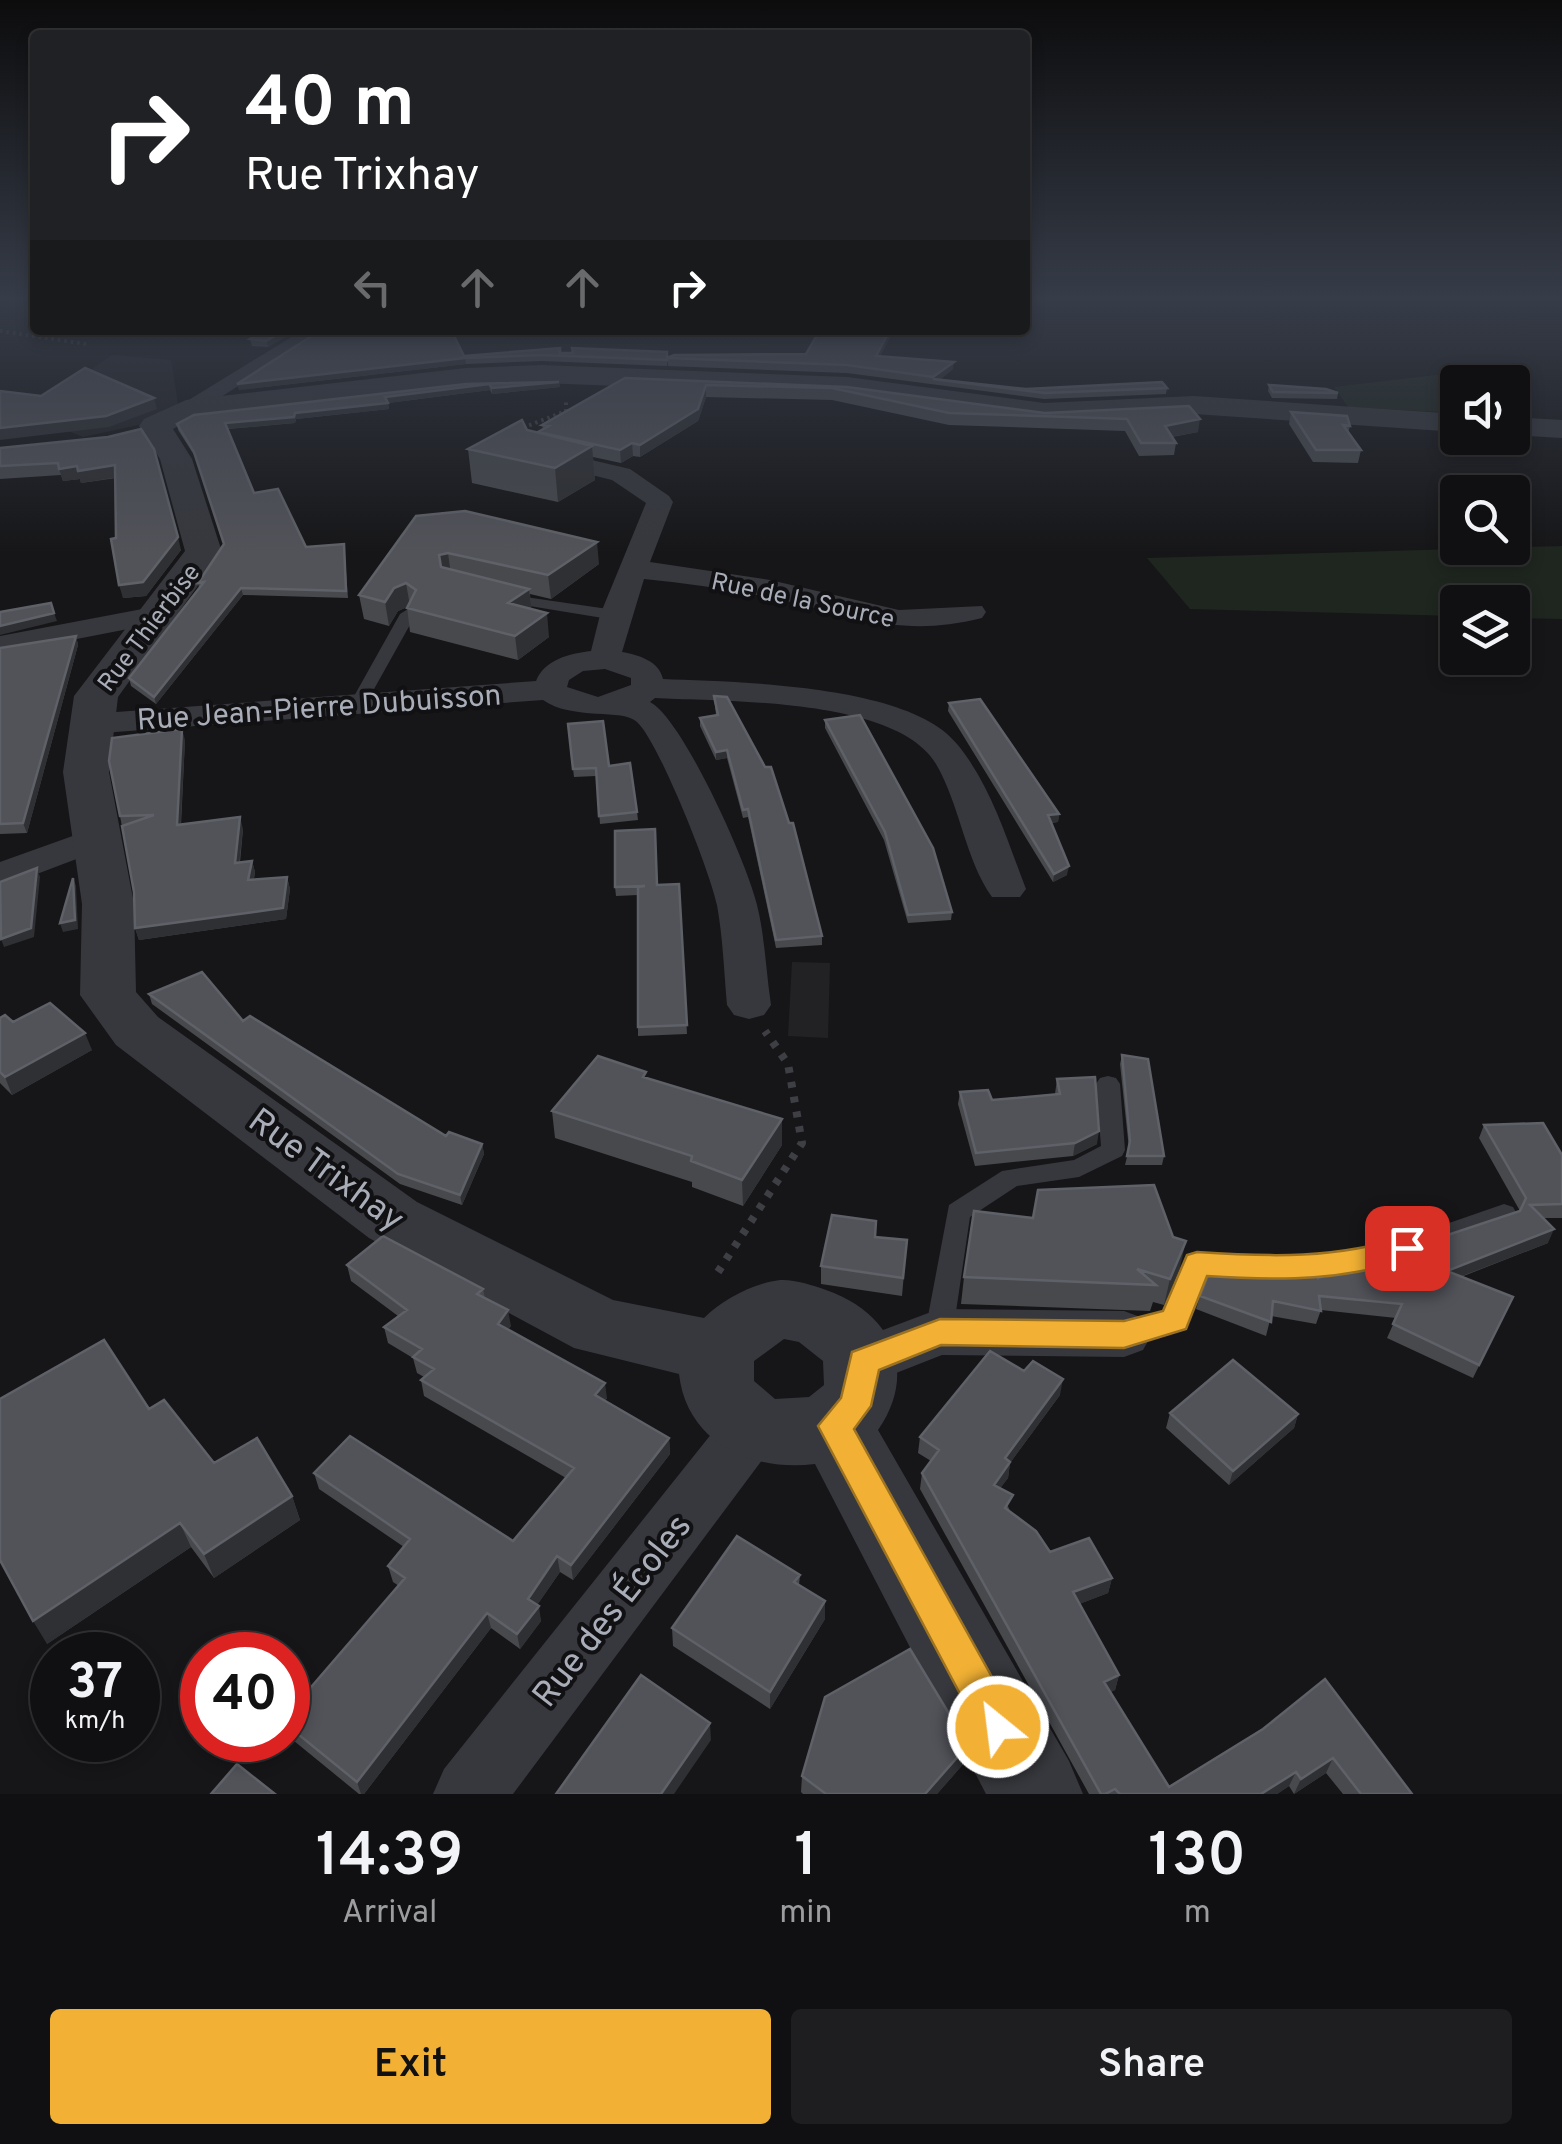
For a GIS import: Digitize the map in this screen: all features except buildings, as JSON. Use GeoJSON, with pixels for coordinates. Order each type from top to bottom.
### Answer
{"type":"FeatureCollection","features":[{"type":"Feature","properties":{"kind":"street"},"geometry":{"type":"LineString","coordinates":[[155,423],[222,385]]}},
{"type":"Feature","properties":{"kind":"street"},"geometry":{"type":"LineString","coordinates":[[155,423],[414,385]]}},
{"type":"Feature","properties":{"kind":"street"},"geometry":{"type":"LineString","coordinates":[[814,385],[1044,412],[1194,405],[1440,421]]}},
{"type":"Feature","properties":{"kind":"street","name":"Rue Thierbise"},"geometry":{"type":"LineString","coordinates":[[96,839],[86,772],[89,724],[96,696],[204,552],[176,459],[155,423]]}},
{"type":"Feature","properties":{"kind":"street"},"geometry":{"type":"LineString","coordinates":[[1530,427],[1562,428]]}},
{"type":"Feature","properties":{"kind":"street"},"geometry":{"type":"LineString","coordinates":[[540,454],[607,469],[645,484],[660,502],[616,615],[604,659]]}},
{"type":"Feature","properties":{"kind":"street","name":"Rue de la Source"},"geometry":{"type":"LineString","coordinates":[[634,569],[790,593],[880,619],[930,623],[971,612]]}},
{"type":"Feature","properties":{"kind":"street"},"geometry":{"type":"LineString","coordinates":[[0,645],[158,615]]}},
{"type":"Feature","properties":{"kind":"street"},"geometry":{"type":"LineString","coordinates":[[550,690],[554,675],[604,659],[631,663],[646,674],[636,695],[684,774],[737,903],[749,1005]]}},
{"type":"Feature","properties":{"kind":"street","name":"Rue Jean-Pierre Dubuisson"},"geometry":{"type":"LineString","coordinates":[[89,724],[356,708],[550,690],[565,703],[595,708],[636,695],[774,696],[902,719],[942,745],[972,801],[1006,889]]}},
{"type":"Feature","properties":{"kind":"street"},"geometry":{"type":"LineString","coordinates":[[0,876],[96,839]]}},
{"type":"Feature","properties":{"kind":"street","name":"Rue Trixhay"},"geometry":{"type":"LineString","coordinates":[[96,839],[108,904],[108,994],[137,1031],[393,1220],[599,1327],[719,1352]]}},
{"type":"Feature","properties":{"kind":"street"},"geometry":{"type":"LineString","coordinates":[[1036,1794],[849,1394],[850,1335],[832,1320],[806,1310],[781,1309],[754,1316],[734,1330],[719,1352],[716,1374],[720,1392],[733,1412],[753,1426],[779,1434],[822,1432],[849,1394],[940,1332],[1124,1334]]}},
{"type":"Feature","properties":{"kind":"street","name":"Rue des Écoles"},"geometry":{"type":"LineString","coordinates":[[468,1794],[753,1426]]}},
{"type":"Feature","properties":{"kind":"lane"},"geometry":{"type":"LineString","coordinates":[[486,593],[522,603],[616,615]]}},
{"type":"Feature","properties":{"kind":"lane"},"geometry":{"type":"LineString","coordinates":[[356,708],[408,614]]}},
{"type":"Feature","properties":{"kind":"lane"},"geometry":{"type":"LineString","coordinates":[[940,1332],[958,1212],[1011,1178],[1079,1168],[1113,1150],[1108,1084]]}},
{"type":"Feature","properties":{"kind":"lane"},"geometry":{"type":"LineString","coordinates":[[1124,1334],[1175,1320],[1197,1264],[1292,1270],[1375,1259],[1504,1214]]}},
{"type":"Feature","properties":{"kind":"path"},"geometry":{"type":"LineString","coordinates":[[540,454],[490,446],[498,436],[566,411],[565,385]]}},
{"type":"Feature","properties":{"kind":"path"},"geometry":{"type":"LineString","coordinates":[[718,1272],[802,1143],[788,1064],[749,1005]]}},
{"type":"Feature","properties":{"kind":"shaded area"},"geometry":{"type":"Polygon","coordinates":[[[69,385],[175,385],[178,404],[157,421],[83,437],[27,414],[69,385]]]}},
{"type":"Feature","properties":{"kind":"shaded area"},"geometry":{"type":"Polygon","coordinates":[[[1440,385],[1440,412],[1348,407],[1334,387],[1440,385]]]}},
{"type":"Feature","properties":{"kind":"shaded area"},"geometry":{"type":"Polygon","coordinates":[[[1562,546],[1562,619],[1530,618],[1530,585],[1440,585],[1440,616],[1190,609],[1147,558],[1440,550],[1440,565],[1530,565],[1530,547],[1562,546]]]}},
{"type":"Feature","properties":{"kind":"shaded area"},"geometry":{"type":"Polygon","coordinates":[[[792,962],[830,963],[828,1038],[788,1036],[792,962]]]}},
{"type":"Feature","properties":{"kind":"route"},"geometry":{"type":"LineString","coordinates":[[998,1727],[835,1426],[855,1406],[863,1384],[864,1362],[940,1332],[1124,1334],[1175,1320],[1197,1264],[1292,1270],[1375,1259],[1407,1248]]}}]}
